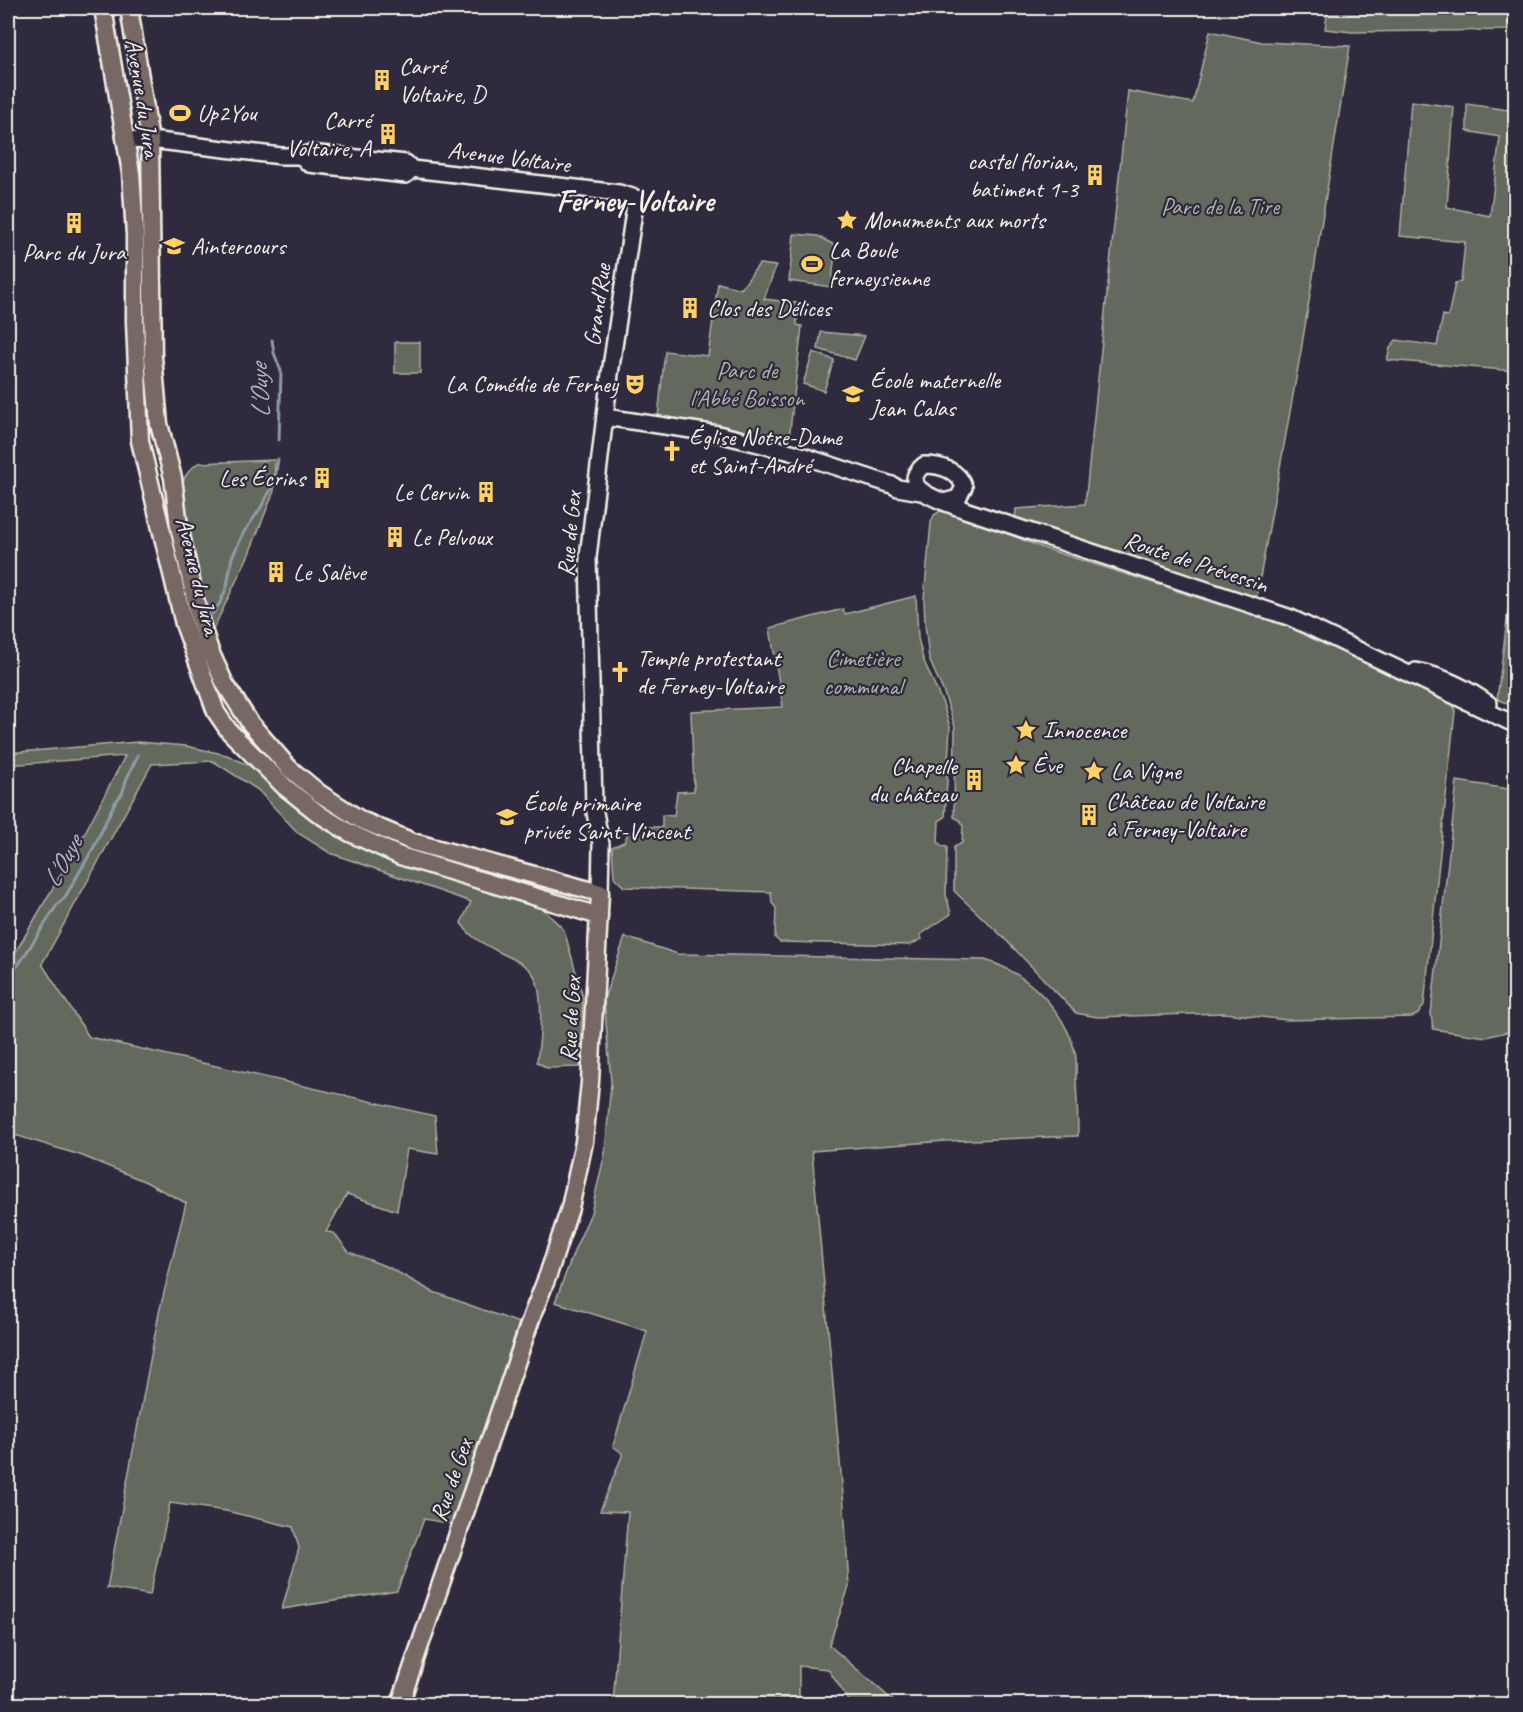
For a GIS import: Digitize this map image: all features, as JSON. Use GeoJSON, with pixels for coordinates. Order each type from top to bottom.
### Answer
{"type":"FeatureCollection","features":[{"type":"Feature","properties":{"kind":"main road","name":"Avenue du Jura"},"geometry":{"type":"LineString","coordinates":[[103,8],[131,172],[140,441],[184,624],[206,688],[219,717],[229,730],[295,796],[324,818],[360,839],[390,852],[453,873],[599,916]]}},
{"type":"Feature","properties":{"kind":"main road","name":"Avenue du Jura"},"geometry":{"type":"LineString","coordinates":[[129,8],[150,140],[153,357],[159,424],[173,478],[179,526],[199,617],[210,651],[230,693],[260,736],[289,768],[319,793],[361,820],[420,844],[600,893]]}},
{"type":"Feature","properties":{"kind":"main road","name":"Avenue Voltaire"},"geometry":{"type":"LineString","coordinates":[[125,140],[150,140],[281,156],[301,156],[309,153],[406,163],[412,169],[619,193],[636,198]]}},
{"type":"Feature","properties":{"kind":"main road","name":"Grand'Rue"},"geometry":{"type":"LineString","coordinates":[[605,417],[636,198]]}},
{"type":"Feature","properties":{"kind":"main road","name":"Rue de Gex"},"geometry":{"type":"LineString","coordinates":[[400,1704],[532,1312],[551,1265],[577,1179],[589,1103],[600,893],[601,844],[594,807],[588,557],[605,417]]}},
{"type":"Feature","properties":{"kind":"main road"},"geometry":{"type":"LineString","coordinates":[[605,417],[718,434],[791,452],[892,484],[898,488],[921,492],[944,502],[953,501],[964,487],[962,481],[951,471],[932,465],[924,465],[911,478],[892,484]]}},
{"type":"Feature","properties":{"kind":"main road"},"geometry":{"type":"LineString","coordinates":[[917,473],[916,486],[921,492]]}},
{"type":"Feature","properties":{"kind":"main road"},"geometry":{"type":"LineString","coordinates":[[962,492],[974,512]]}},
{"type":"Feature","properties":{"kind":"main road","name":"Route de Prévessin"},"geometry":{"type":"LineString","coordinates":[[944,502],[1282,615],[1515,725]]}},
{"type":"Feature","properties":{"kind":"main road","name":"Route de Prévessin"},"geometry":{"type":"LineString","coordinates":[[1398,668],[1419,671],[1447,680],[1470,691],[1515,719]]}},
{"type":"Feature","properties":{"kind":"green space"},"geometry":{"type":"Polygon","coordinates":[[[1328,8],[1515,8],[1515,30],[1352,32],[1325,29],[1328,8]]]}},
{"type":"Feature","properties":{"kind":"green space","name":"Parc de la Tire"},"geometry":{"type":"Polygon","coordinates":[[[1210,31],[1262,42],[1350,46],[1301,351],[1256,600],[1015,520],[1016,509],[1085,504],[1128,91],[1193,103],[1210,31]]]}},
{"type":"Feature","properties":{"kind":"green space"},"geometry":{"type":"Polygon","coordinates":[[[1411,101],[1454,107],[1447,207],[1490,216],[1500,137],[1467,131],[1467,104],[1515,111],[1515,371],[1387,360],[1390,348],[1396,340],[1437,346],[1443,315],[1448,317],[1455,283],[1461,282],[1465,242],[1400,236],[1411,101]]]}},
{"type":"Feature","properties":{"kind":"green space","name":"La Boule ferneysienne"},"geometry":{"type":"Polygon","coordinates":[[[794,234],[818,236],[836,246],[831,287],[789,281],[794,234]]]}},
{"type":"Feature","properties":{"kind":"green space","name":"Parc de l'Abbé Boisson"},"geometry":{"type":"Polygon","coordinates":[[[759,264],[776,266],[764,299],[797,303],[797,325],[802,326],[789,439],[786,443],[727,428],[658,417],[665,351],[708,356],[718,283],[741,289],[759,264]]]}},
{"type":"Feature","properties":{"kind":"green space"},"geometry":{"type":"Polygon","coordinates":[[[821,332],[865,336],[855,360],[818,349],[821,332]]]}},
{"type":"Feature","properties":{"kind":"green space"},"geometry":{"type":"Polygon","coordinates":[[[395,342],[420,342],[420,373],[395,373],[395,342]]]}},
{"type":"Feature","properties":{"kind":"green space"},"geometry":{"type":"Polygon","coordinates":[[[813,352],[834,360],[824,391],[803,384],[813,352]]]}},
{"type":"Feature","properties":{"kind":"green space"},"geometry":{"type":"Polygon","coordinates":[[[275,460],[274,491],[249,554],[212,632],[202,615],[179,491],[188,472],[198,463],[275,460]]]}},
{"type":"Feature","properties":{"kind":"green space"},"geometry":{"type":"Polygon","coordinates":[[[942,510],[951,511],[1043,548],[1166,585],[1174,590],[1223,606],[1284,623],[1453,702],[1455,711],[1424,1005],[1418,1014],[1412,1017],[1287,1020],[1224,1013],[1097,1017],[1076,1013],[1003,937],[954,891],[954,847],[962,843],[963,826],[960,820],[954,817],[955,727],[944,693],[929,659],[924,598],[931,523],[934,515],[942,510]]]}},
{"type":"Feature","properties":{"kind":"green space","name":"Cimetière communal"},"geometry":{"type":"Polygon","coordinates":[[[916,596],[918,638],[923,659],[943,704],[950,727],[945,817],[939,821],[938,842],[947,847],[946,895],[951,914],[920,935],[922,939],[910,945],[780,942],[775,938],[776,908],[772,903],[771,892],[624,887],[614,877],[612,847],[624,842],[629,831],[642,831],[643,827],[662,827],[662,815],[674,816],[677,792],[694,791],[691,711],[783,707],[770,628],[843,609],[845,614],[916,596]]]}},
{"type":"Feature","properties":{"kind":"green space"},"geometry":{"type":"Polygon","coordinates":[[[1509,604],[1515,605],[1515,707],[1497,699],[1509,604]]]}},
{"type":"Feature","properties":{"kind":"green space"},"geometry":{"type":"Polygon","coordinates":[[[138,742],[186,746],[227,755],[256,769],[294,805],[331,829],[542,908],[564,930],[583,997],[580,1067],[547,1068],[537,1062],[541,1017],[537,982],[526,967],[473,937],[465,928],[461,923],[471,902],[330,853],[298,833],[258,790],[213,761],[152,764],[42,964],[89,1037],[435,1116],[438,1154],[407,1149],[397,1211],[347,1194],[326,1232],[334,1233],[349,1252],[390,1268],[431,1291],[519,1323],[452,1524],[424,1519],[397,1591],[282,1609],[299,1548],[293,1527],[226,1511],[170,1503],[150,1595],[107,1588],[159,1313],[186,1203],[144,1181],[80,1155],[8,1133],[8,965],[82,838],[125,756],[8,765],[8,753],[138,742]]]}},
{"type":"Feature","properties":{"kind":"green space"},"geometry":{"type":"Polygon","coordinates":[[[1457,781],[1509,789],[1515,816],[1515,1030],[1486,1037],[1433,1029],[1431,1014],[1457,781]]]}},
{"type":"Feature","properties":{"kind":"green space"},"geometry":{"type":"Polygon","coordinates":[[[625,937],[678,954],[985,960],[1029,983],[1053,1008],[1070,1036],[1076,1059],[1078,1136],[946,1141],[812,1151],[844,1506],[849,1587],[829,1645],[897,1704],[851,1704],[828,1669],[799,1666],[799,1698],[720,1704],[613,1704],[628,1512],[600,1511],[622,1456],[622,1453],[613,1446],[647,1331],[555,1302],[591,1213],[605,1153],[611,1082],[604,999],[625,937]]]}},
{"type":"Feature","properties":{"kind":"waterway","name":"L'Ouye"},"geometry":{"type":"LineString","coordinates":[[272,340],[281,371],[279,440]]}},
{"type":"Feature","properties":{"kind":"waterway","name":"L'Ouye"},"geometry":{"type":"LineString","coordinates":[[212,614],[220,603],[227,586],[232,557],[244,532],[274,484],[278,459]]}},
{"type":"Feature","properties":{"kind":"waterway","name":"L'Ouye"},"geometry":{"type":"LineString","coordinates":[[8,978],[57,905],[65,897],[94,847],[114,804],[122,794],[138,755]]}},
{"type":"Feature","properties":{"kind":"place","name":"Carré Voltaire, D"},"geometry":{"type":"Point","coordinates":[382,80]}},
{"type":"Feature","properties":{"kind":"place","name":"Up2You"},"geometry":{"type":"Point","coordinates":[180,113]}},
{"type":"Feature","properties":{"kind":"place","name":"Carré Voltaire, A"},"geometry":{"type":"Point","coordinates":[388,134]}},
{"type":"Feature","properties":{"kind":"place","name":"castel florian, batiment 1-3"},"geometry":{"type":"Point","coordinates":[1095,175]}},
{"type":"Feature","properties":{"kind":"place","name":"Monuments aux morts"},"geometry":{"type":"Point","coordinates":[847,220]}},
{"type":"Feature","properties":{"kind":"place","name":"Parc du Jura"},"geometry":{"type":"Point","coordinates":[74,223]}},
{"type":"Feature","properties":{"kind":"place","name":"Aintercours"},"geometry":{"type":"Point","coordinates":[174,246]}},
{"type":"Feature","properties":{"kind":"place","name":"La Boule ferneysienne"},"geometry":{"type":"Point","coordinates":[812,264]}},
{"type":"Feature","properties":{"kind":"place","name":"Clos des Délices"},"geometry":{"type":"Point","coordinates":[690,308]}},
{"type":"Feature","properties":{"kind":"place","name":"La Comédie de Ferney"},"geometry":{"type":"Point","coordinates":[635,384]}},
{"type":"Feature","properties":{"kind":"place","name":"École maternelle Jean Calas"},"geometry":{"type":"Point","coordinates":[853,394]}},
{"type":"Feature","properties":{"kind":"place","name":"Église Notre-Dame et Saint-André"},"geometry":{"type":"Point","coordinates":[672,451]}},
{"type":"Feature","properties":{"kind":"place","name":"Les Écrins"},"geometry":{"type":"Point","coordinates":[322,478]}},
{"type":"Feature","properties":{"kind":"place","name":"Le Cervin"},"geometry":{"type":"Point","coordinates":[486,492]}},
{"type":"Feature","properties":{"kind":"place","name":"Le Pelvoux"},"geometry":{"type":"Point","coordinates":[395,537]}},
{"type":"Feature","properties":{"kind":"place","name":"Le Salève"},"geometry":{"type":"Point","coordinates":[276,572]}},
{"type":"Feature","properties":{"kind":"place","name":"Temple protestant de Ferney-Voltaire"},"geometry":{"type":"Point","coordinates":[620,672]}},
{"type":"Feature","properties":{"kind":"place","name":"Innocence"},"geometry":{"type":"Point","coordinates":[1026,730]}},
{"type":"Feature","properties":{"kind":"place","name":"Ève"},"geometry":{"type":"Point","coordinates":[1016,765]}},
{"type":"Feature","properties":{"kind":"place","name":"La Vigne"},"geometry":{"type":"Point","coordinates":[1094,771]}},
{"type":"Feature","properties":{"kind":"place","name":"Chapelle du château"},"geometry":{"type":"Point","coordinates":[974,780]}},
{"type":"Feature","properties":{"kind":"place","name":"Château de Voltaire à Ferney-Voltaire"},"geometry":{"type":"Point","coordinates":[1089,815]}},
{"type":"Feature","properties":{"kind":"place","name":"École primaire privée Saint-Vincent"},"geometry":{"type":"Point","coordinates":[507,817]}},
{"type":"Feature","properties":{"kind":"district","name":"Ferney-Voltaire"},"geometry":{"type":"Point","coordinates":[635,201]}}]}
